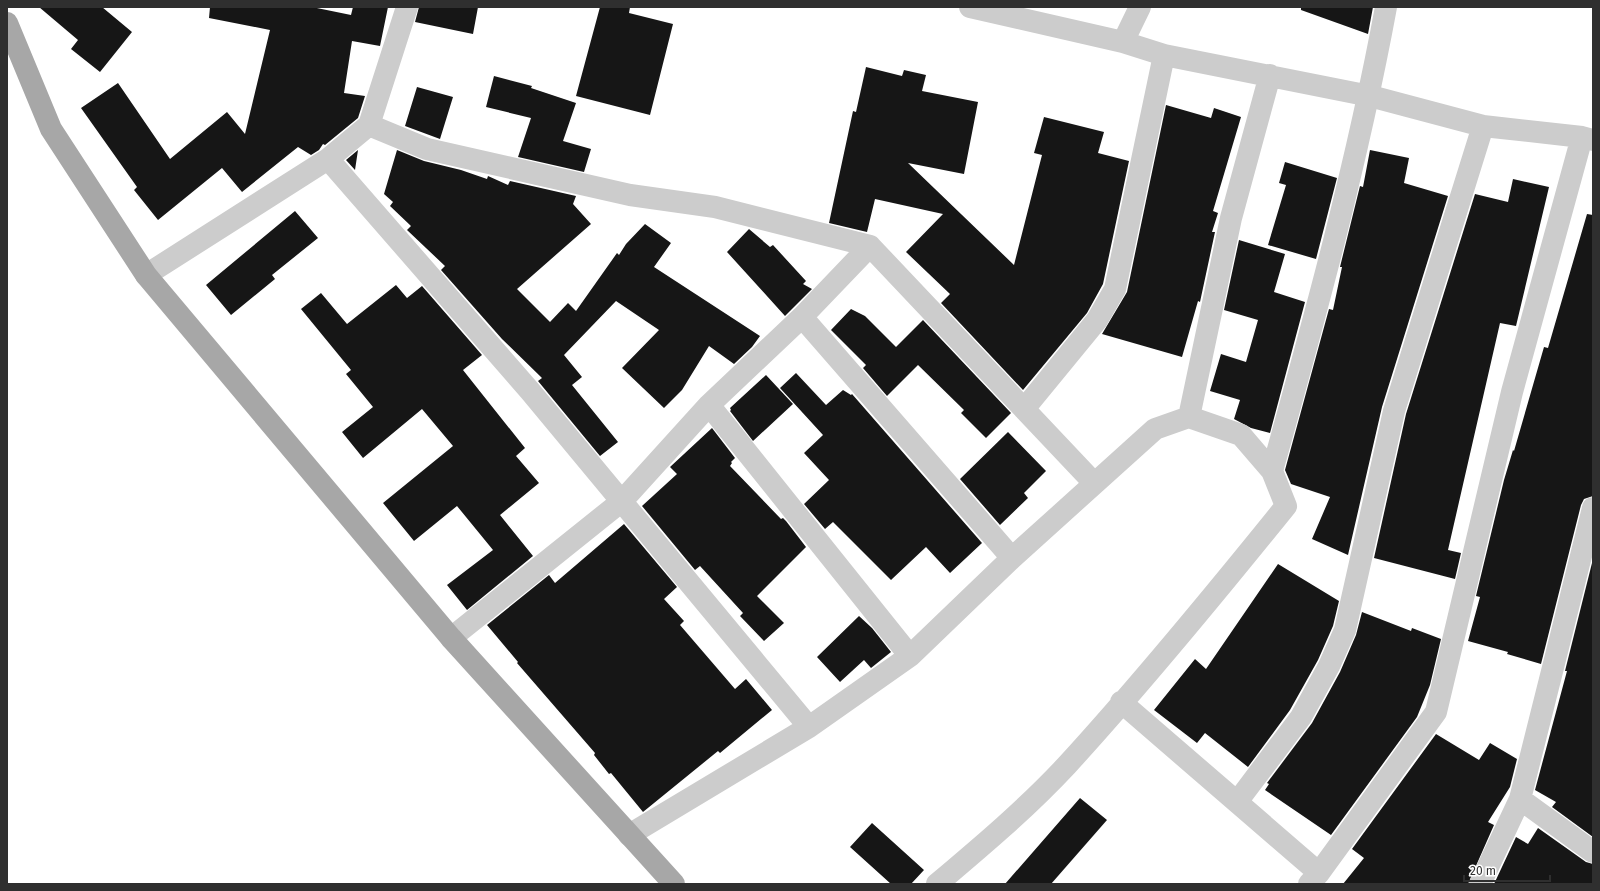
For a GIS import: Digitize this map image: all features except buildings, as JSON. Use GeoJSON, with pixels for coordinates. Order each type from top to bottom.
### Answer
{"type":"FeatureCollection","features":[{"type":"Feature","properties":{"kind":"main road"},"geometry":{"type":"LineString","coordinates":[[7,23],[51,129],[146,275],[452,638],[674,884]]}},
{"type":"Feature","properties":{"kind":"street"},"geometry":{"type":"LineString","coordinates":[[146,275],[328,159],[369,126],[406,7]]}},
{"type":"Feature","properties":{"kind":"street"},"geometry":{"type":"LineString","coordinates":[[970,7],[1123,42],[1164,55],[1370,96],[1483,126],[1588,138],[1512,392],[1436,712],[1314,879],[1237,802],[1121,702]]}},
{"type":"Feature","properties":{"kind":"street"},"geometry":{"type":"LineString","coordinates":[[1123,42],[1140,7]]}},
{"type":"Feature","properties":{"kind":"street"},"geometry":{"type":"LineString","coordinates":[[1272,471],[1326,276],[1370,96],[1386,7]]}},
{"type":"Feature","properties":{"kind":"street"},"geometry":{"type":"LineString","coordinates":[[1024,410],[1098,320],[1115,289],[1164,55]]}},
{"type":"Feature","properties":{"kind":"street"},"geometry":{"type":"LineString","coordinates":[[1190,416],[1231,218],[1270,75]]}},
{"type":"Feature","properties":{"kind":"street"},"geometry":{"type":"LineString","coordinates":[[369,126],[427,150],[630,195],[715,207],[870,246],[1094,483]]}},
{"type":"Feature","properties":{"kind":"street"},"geometry":{"type":"LineString","coordinates":[[1237,802],[1301,717],[1345,630],[1394,411],[1483,126]]}},
{"type":"Feature","properties":{"kind":"street"},"geometry":{"type":"LineString","coordinates":[[328,159],[530,391],[809,727]]}},
{"type":"Feature","properties":{"kind":"street"},"geometry":{"type":"LineString","coordinates":[[452,638],[622,501],[709,404],[802,317],[870,246]]}},
{"type":"Feature","properties":{"kind":"street"},"geometry":{"type":"LineString","coordinates":[[802,317],[1012,558]]}},
{"type":"Feature","properties":{"kind":"street"},"geometry":{"type":"LineString","coordinates":[[709,404],[910,656]]}},
{"type":"Feature","properties":{"kind":"street"},"geometry":{"type":"LineString","coordinates":[[629,835],[809,727],[910,656],[1012,558],[1155,429],[1190,416],[1241,435],[1272,471],[1286,506],[1218,591],[1066,766],[992,837],[937,884]]}},
{"type":"Feature","properties":{"kind":"street"},"geometry":{"type":"LineString","coordinates":[[1480,884],[1520,799],[1593,508]]}},
{"type":"Feature","properties":{"kind":"street"},"geometry":{"type":"LineString","coordinates":[[1520,799],[1593,852]]}}]}
